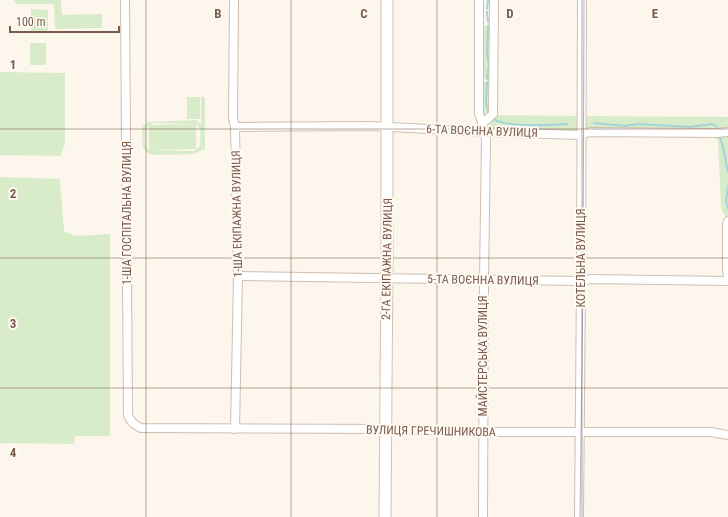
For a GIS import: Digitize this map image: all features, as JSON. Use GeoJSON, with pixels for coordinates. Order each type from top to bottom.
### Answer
{"type":"FeatureCollection","features":[{"type":"Feature","properties":{"kind":"street","name":"1-ША ГОСПІТАЛЬНА ВУЛИЦЯ"},"geometry":{"type":"LineString","coordinates":[[125,0],[128,407],[129,419],[134,425]]}},
{"type":"Feature","properties":{"kind":"street","name":"1-ША ЕКІПАЖНА ВУЛИЦЯ"},"geometry":{"type":"LineString","coordinates":[[234,0],[233,118],[235,127],[238,276],[235,429]]}},
{"type":"Feature","properties":{"kind":"street","name":"2-ГА ЕКІПАЖНА ВУЛИЦЯ"},"geometry":{"type":"LineString","coordinates":[[385,517],[387,0]]}},
{"type":"Feature","properties":{"kind":"street","name":"МАЙСТЕРСЬКА ВУЛИЦЯ"},"geometry":{"type":"LineString","coordinates":[[480,0],[479,114],[483,123],[486,142],[483,517]]}},
{"type":"Feature","properties":{"kind":"street"},"geometry":{"type":"LineString","coordinates":[[483,123],[493,114],[494,0]]}},
{"type":"Feature","properties":{"kind":"street","name":"КОТЕЛЬНА ВУЛИЦЯ"},"geometry":{"type":"LineString","coordinates":[[579,517],[582,0]]}},
{"type":"Feature","properties":{"kind":"street","name":"6-ТА ВОЄННА ВУЛИЦЯ"},"geometry":{"type":"LineString","coordinates":[[235,127],[387,127],[484,132],[582,134],[590,132],[728,132]]}},
{"type":"Feature","properties":{"kind":"street"},"geometry":{"type":"LineString","coordinates":[[728,221],[728,274]]}},
{"type":"Feature","properties":{"kind":"street","name":"5-ТА ВОЄННА ВУЛИЦЯ"},"geometry":{"type":"LineString","coordinates":[[238,276],[581,281],[728,281]]}},
{"type":"Feature","properties":{"kind":"street","name":"ВУЛИЦЯ ГРЕЧИШНИКОВА"},"geometry":{"type":"LineString","coordinates":[[134,425],[141,428],[385,429],[580,433],[712,432],[728,435]]}},
{"type":"Feature","properties":{"kind":"green space"},"geometry":{"type":"Polygon","coordinates":[[[13,0],[61,0],[62,15],[102,14],[102,28],[55,29],[54,4],[16,4],[13,0]]]}},
{"type":"Feature","properties":{"kind":"green space"},"geometry":{"type":"Polygon","coordinates":[[[31,9],[48,10],[48,31],[31,31],[31,9]]]}},
{"type":"Feature","properties":{"kind":"green space"},"geometry":{"type":"Polygon","coordinates":[[[484,26],[491,26],[491,78],[485,79],[482,75],[484,26]]]}},
{"type":"Feature","properties":{"kind":"green space"},"geometry":{"type":"Polygon","coordinates":[[[30,43],[46,43],[46,65],[30,65],[30,43]]]}},
{"type":"Feature","properties":{"kind":"green space"},"geometry":{"type":"Polygon","coordinates":[[[0,72],[65,73],[65,144],[60,156],[0,155],[0,72]]]}},
{"type":"Feature","properties":{"kind":"green space"},"geometry":{"type":"Polygon","coordinates":[[[483,82],[489,82],[492,87],[493,108],[486,118],[482,116],[481,85],[483,82]]]}},
{"type":"Feature","properties":{"kind":"green space"},"geometry":{"type":"Polygon","coordinates":[[[187,97],[200,97],[200,119],[187,119],[187,97]]]}},
{"type":"Feature","properties":{"kind":"green space"},"geometry":{"type":"Polygon","coordinates":[[[201,97],[205,97],[205,150],[194,154],[153,155],[148,153],[143,148],[142,129],[144,125],[149,122],[196,120],[201,124],[201,97]],[[153,123],[150,125],[195,124],[153,123]],[[149,125],[145,134],[147,148],[149,150],[149,125]],[[196,125],[196,149],[149,150],[194,151],[200,146],[198,126],[196,125]]]}},
{"type":"Feature","properties":{"kind":"green space"},"geometry":{"type":"Polygon","coordinates":[[[493,116],[575,116],[578,118],[578,128],[574,132],[490,130],[488,127],[489,120],[493,116]]]}},
{"type":"Feature","properties":{"kind":"green space"},"geometry":{"type":"Polygon","coordinates":[[[588,116],[728,117],[728,129],[588,130],[585,128],[586,118],[588,116]]]}},
{"type":"Feature","properties":{"kind":"green space"},"geometry":{"type":"Polygon","coordinates":[[[713,135],[728,135],[728,218],[724,215],[721,207],[718,141],[713,135]]]}},
{"type":"Feature","properties":{"kind":"green space"},"geometry":{"type":"Polygon","coordinates":[[[0,177],[60,179],[64,231],[75,236],[110,234],[110,436],[75,436],[74,444],[0,443],[0,177]]]}},
{"type":"Feature","properties":{"kind":"waterway"},"geometry":{"type":"LineString","coordinates":[[487,9],[488,0]]}},
{"type":"Feature","properties":{"kind":"waterway"},"geometry":{"type":"LineString","coordinates":[[487,12],[488,22]]}},
{"type":"Feature","properties":{"kind":"waterway"},"geometry":{"type":"LineString","coordinates":[[487,79],[489,65],[487,55],[488,26]]}},
{"type":"Feature","properties":{"kind":"waterway"},"geometry":{"type":"LineString","coordinates":[[487,82],[486,103],[489,115]]}},
{"type":"Feature","properties":{"kind":"waterway"},"geometry":{"type":"LineString","coordinates":[[492,118],[516,125],[567,124]]}},
{"type":"Feature","properties":{"kind":"waterway"},"geometry":{"type":"LineString","coordinates":[[594,123],[625,126],[638,124],[691,127],[711,124],[715,125],[717,128]]}},
{"type":"Feature","properties":{"kind":"waterway"},"geometry":{"type":"LineString","coordinates":[[719,135],[728,172]]}},
{"type":"Feature","properties":{"kind":"waterway"},"geometry":{"type":"LineString","coordinates":[[728,186],[726,201],[728,208]]}},
{"type":"Feature","properties":{"kind":"tram line"},"geometry":{"type":"LineString","coordinates":[[580,517],[584,0]]}}]}
